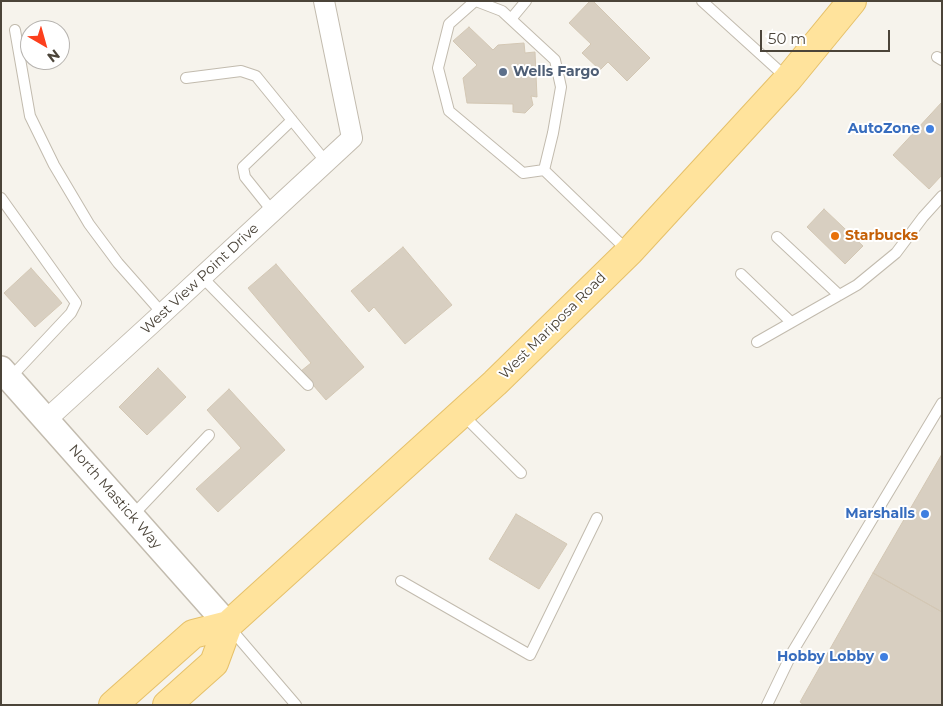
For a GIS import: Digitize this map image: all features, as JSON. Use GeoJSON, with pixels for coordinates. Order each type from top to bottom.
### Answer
{"type":"FeatureCollection","features":[{"type":"Feature","properties":{"kind":"main road","name":"West Mariposa Road"},"geometry":{"type":"LineString","coordinates":[[113,705],[193,634],[228,625],[495,383],[629,252],[788,79],[846,4]]}},
{"type":"Feature","properties":{"kind":"main road","name":"West Mariposa Road"},"geometry":{"type":"LineString","coordinates":[[167,705],[214,663],[228,625]]}},
{"type":"Feature","properties":{"kind":"street","name":"West View Point Drive"},"geometry":{"type":"LineString","coordinates":[[47,419],[352,138],[324,1]]}},
{"type":"Feature","properties":{"kind":"street","name":"North Mastick Way"},"geometry":{"type":"LineString","coordinates":[[4,378],[47,419],[131,517],[228,625]]}},
{"type":"Feature","properties":{"kind":"lane"},"geometry":{"type":"LineString","coordinates":[[476,1],[502,11],[555,60],[561,87],[544,170],[522,173],[449,112],[438,68],[449,24],[476,1]]}},
{"type":"Feature","properties":{"kind":"lane"},"geometry":{"type":"LineString","coordinates":[[511,19],[526,1]]}},
{"type":"Feature","properties":{"kind":"lane"},"geometry":{"type":"LineString","coordinates":[[702,1],[788,79]]}},
{"type":"Feature","properties":{"kind":"lane"},"geometry":{"type":"LineString","coordinates":[[15,30],[30,116],[54,165],[89,224],[118,263],[163,314]]}},
{"type":"Feature","properties":{"kind":"lane"},"geometry":{"type":"LineString","coordinates":[[186,78],[242,71],[256,76],[326,162]]}},
{"type":"Feature","properties":{"kind":"lane"},"geometry":{"type":"LineString","coordinates":[[273,212],[245,177],[243,167],[292,120]]}},
{"type":"Feature","properties":{"kind":"lane"},"geometry":{"type":"LineString","coordinates":[[544,170],[629,252]]}},
{"type":"Feature","properties":{"kind":"lane"},"geometry":{"type":"LineString","coordinates":[[757,342],[857,285],[896,252],[942,196]]}},
{"type":"Feature","properties":{"kind":"lane"},"geometry":{"type":"LineString","coordinates":[[1,198],[76,303],[71,313],[4,378]]}},
{"type":"Feature","properties":{"kind":"lane"},"geometry":{"type":"LineString","coordinates":[[777,237],[839,295]]}},
{"type":"Feature","properties":{"kind":"lane"},"geometry":{"type":"LineString","coordinates":[[741,274],[792,322]]}},
{"type":"Feature","properties":{"kind":"lane"},"geometry":{"type":"LineString","coordinates":[[202,277],[308,385]]}},
{"type":"Feature","properties":{"kind":"lane"},"geometry":{"type":"LineString","coordinates":[[767,705],[793,652],[942,403]]}},
{"type":"Feature","properties":{"kind":"lane"},"geometry":{"type":"LineString","coordinates":[[462,414],[521,473]]}},
{"type":"Feature","properties":{"kind":"lane"},"geometry":{"type":"LineString","coordinates":[[131,517],[209,435]]}},
{"type":"Feature","properties":{"kind":"lane"},"geometry":{"type":"LineString","coordinates":[[401,581],[530,655],[597,518]]}},
{"type":"Feature","properties":{"kind":"lane"},"geometry":{"type":"LineString","coordinates":[[228,625],[296,705]]}},
{"type":"Feature","properties":{"kind":"building"},"geometry":{"type":"Polygon","coordinates":[[[590,1],[593,1],[650,58],[627,81],[608,62],[600,70],[582,53],[591,44],[569,23],[590,1]]]}},
{"type":"Feature","properties":{"kind":"building","name":"Wells Fargo"},"geometry":{"type":"Polygon","coordinates":[[[469,27],[493,50],[498,45],[524,43],[525,53],[535,52],[537,97],[531,96],[533,105],[525,113],[513,112],[513,104],[467,103],[463,78],[477,65],[453,41],[469,27]]]}},
{"type":"Feature","properties":{"kind":"building","name":"AutoZone"},"geometry":{"type":"Polygon","coordinates":[[[942,102],[942,175],[929,189],[893,155],[942,102]]]}},
{"type":"Feature","properties":{"kind":"building","name":"Starbucks"},"geometry":{"type":"Polygon","coordinates":[[[824,209],[863,246],[845,264],[807,227],[824,209]]]}},
{"type":"Feature","properties":{"kind":"building"},"geometry":{"type":"Polygon","coordinates":[[[403,247],[452,305],[405,344],[374,307],[369,312],[351,291],[403,247]]]}},
{"type":"Feature","properties":{"kind":"building"},"geometry":{"type":"Polygon","coordinates":[[[276,264],[364,367],[326,400],[301,371],[311,363],[248,288],[276,264]]]}},
{"type":"Feature","properties":{"kind":"building"},"geometry":{"type":"Polygon","coordinates":[[[31,268],[62,303],[35,327],[4,293],[31,268]]]}},
{"type":"Feature","properties":{"kind":"building"},"geometry":{"type":"Polygon","coordinates":[[[158,368],[186,397],[147,435],[119,407],[158,368]]]}},
{"type":"Feature","properties":{"kind":"building"},"geometry":{"type":"Polygon","coordinates":[[[229,389],[285,450],[218,512],[196,489],[241,448],[207,410],[229,389]]]}},
{"type":"Feature","properties":{"kind":"building","name":"Marshalls"},"geometry":{"type":"Polygon","coordinates":[[[942,454],[942,612],[873,573],[942,454]]]}},
{"type":"Feature","properties":{"kind":"building"},"geometry":{"type":"Polygon","coordinates":[[[516,514],[567,544],[539,589],[489,559],[516,514]]]}},
{"type":"Feature","properties":{"kind":"building","name":"Hobby Lobby"},"geometry":{"type":"Polygon","coordinates":[[[873,573],[942,612],[942,705],[804,705],[800,702],[873,573]]]}},
{"type":"Feature","properties":{"kind":"place","name":"Wells Fargo"},"geometry":{"type":"Point","coordinates":[503,72]}},
{"type":"Feature","properties":{"kind":"place","name":"AutoZone"},"geometry":{"type":"Point","coordinates":[930,129]}},
{"type":"Feature","properties":{"kind":"place","name":"Starbucks"},"geometry":{"type":"Point","coordinates":[835,236]}},
{"type":"Feature","properties":{"kind":"place","name":"Marshalls"},"geometry":{"type":"Point","coordinates":[925,514]}},
{"type":"Feature","properties":{"kind":"place","name":"Hobby Lobby"},"geometry":{"type":"Point","coordinates":[884,657]}}]}
